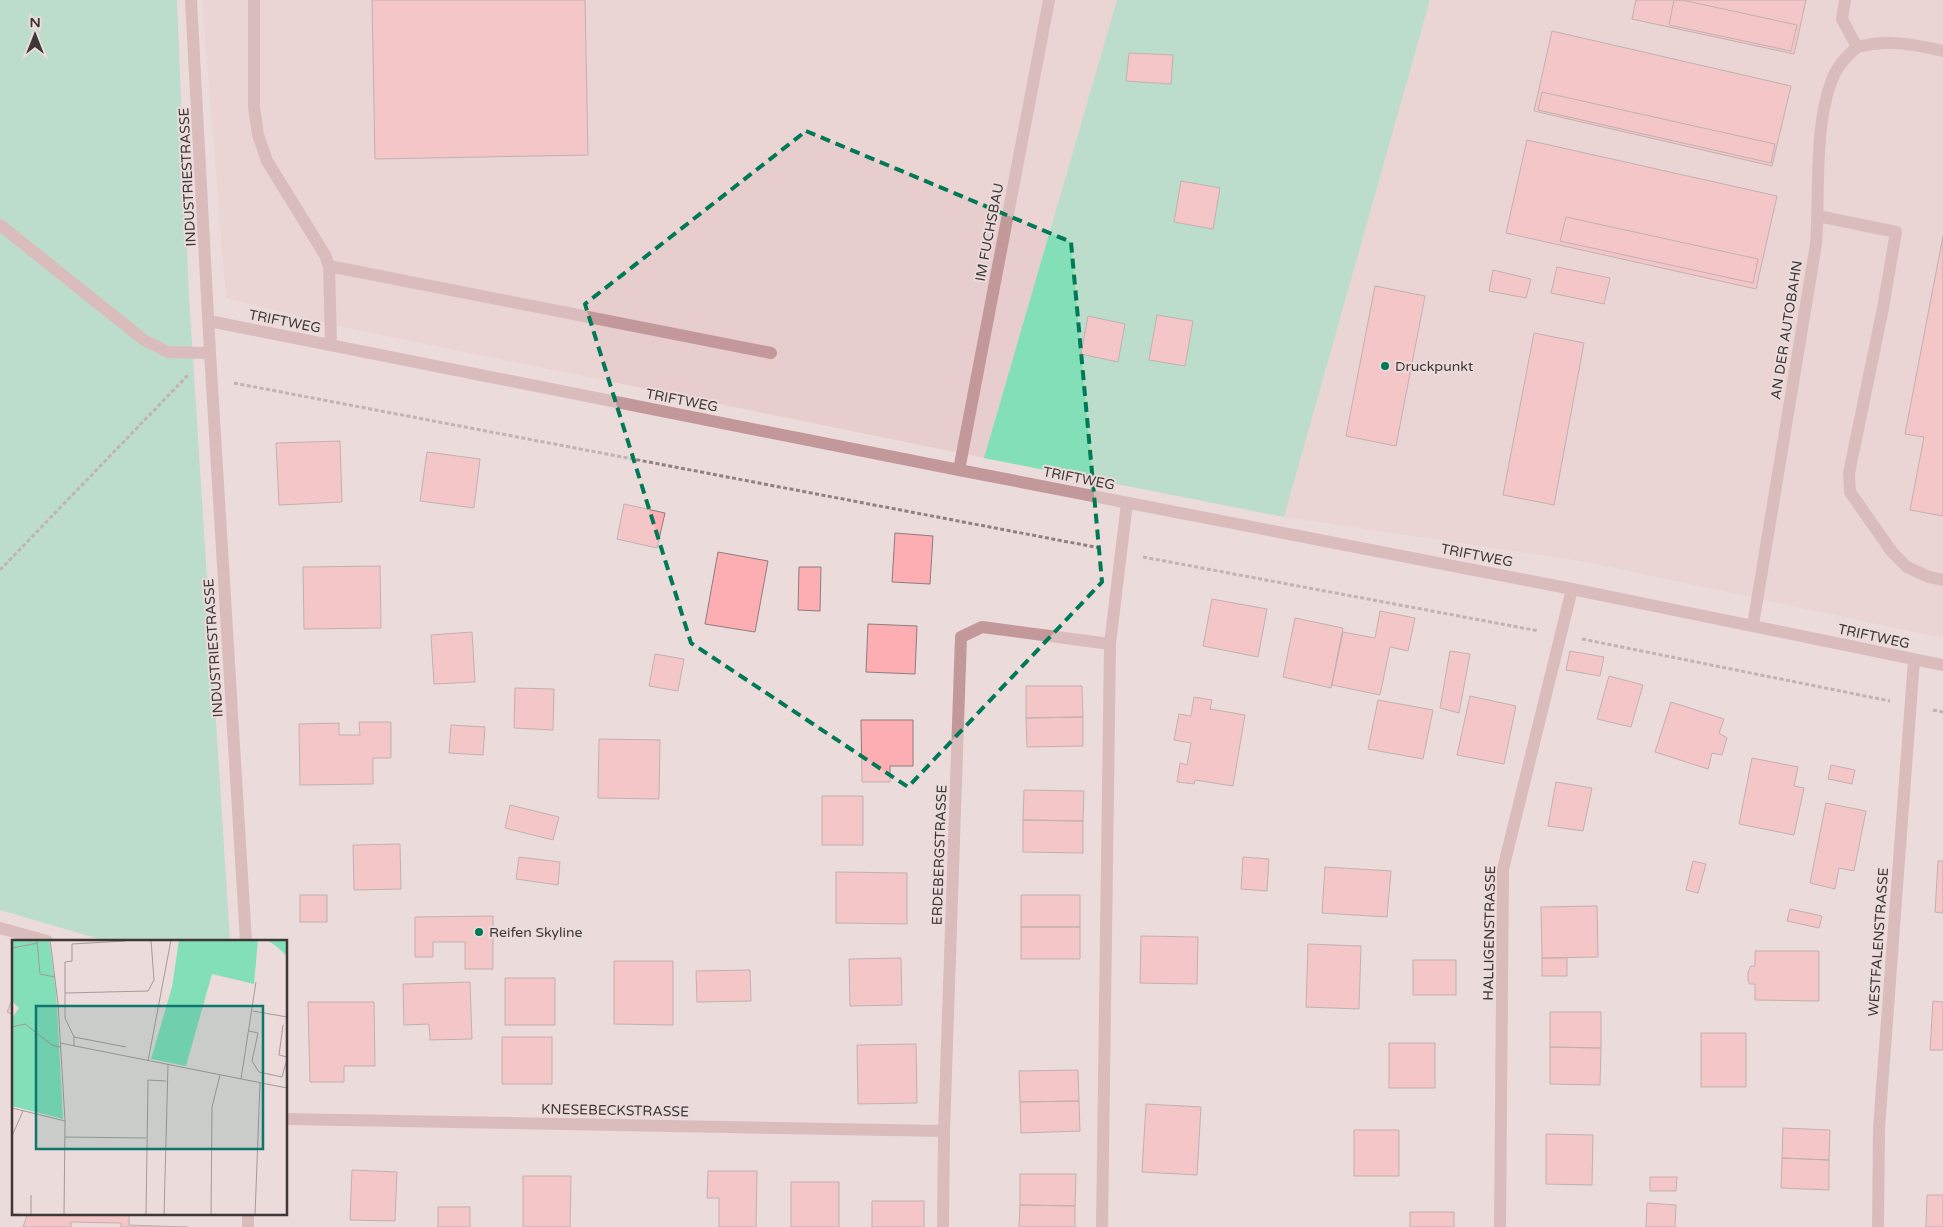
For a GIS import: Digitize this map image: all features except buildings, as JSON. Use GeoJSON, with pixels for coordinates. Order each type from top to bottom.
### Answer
{"type":"FeatureCollection","features":[{"type":"Feature","properties":{"kind":"street","name":"INDUSTRIESTRASSE"},"geometry":{"type":"LineString","coordinates":[[191,0],[211,378],[246,940]]}},
{"type":"Feature","properties":{"kind":"street"},"geometry":{"type":"LineString","coordinates":[[254,0],[254,107],[258,135],[267,161],[329,266],[331,345]]}},
{"type":"Feature","properties":{"kind":"street","name":"IM FUCHSBAU"},"geometry":{"type":"LineString","coordinates":[[959,470],[1049,0]]}},
{"type":"Feature","properties":{"kind":"street"},"geometry":{"type":"LineString","coordinates":[[1845,0],[1842,19],[1857,47],[1874,42],[1914,44],[1943,51]]}},
{"type":"Feature","properties":{"kind":"street","name":"AN DER AUTOBAHN"},"geometry":{"type":"LineString","coordinates":[[1753,625],[1814,253],[1818,216],[1818,166],[1827,93],[1835,73],[1845,57],[1857,47]]}},
{"type":"Feature","properties":{"kind":"street"},"geometry":{"type":"LineString","coordinates":[[1818,216],[1896,232],[1883,308],[1849,473],[1850,492],[1892,552],[1907,567],[1929,577],[1943,580]]}},
{"type":"Feature","properties":{"kind":"street"},"geometry":{"type":"LineString","coordinates":[[0,225],[144,340],[168,352],[210,353]]}},
{"type":"Feature","properties":{"kind":"street"},"geometry":{"type":"LineString","coordinates":[[329,266],[771,353]]}},
{"type":"Feature","properties":{"kind":"street","name":"TRIFTWEG"},"geometry":{"type":"LineString","coordinates":[[209,321],[1753,625],[1943,666]]}},
{"type":"Feature","properties":{"kind":"street"},"geometry":{"type":"LineString","coordinates":[[1102,1227],[1110,644],[1127,503]]}},
{"type":"Feature","properties":{"kind":"street","name":"HALLIGENSTRASSE"},"geometry":{"type":"LineString","coordinates":[[1500,1227],[1503,869],[1572,589]]}},
{"type":"Feature","properties":{"kind":"street","name":"ERDEBERGSTRASSE"},"geometry":{"type":"LineString","coordinates":[[943,1227],[944,1131],[961,637],[982,627],[1110,644]]}},
{"type":"Feature","properties":{"kind":"street","name":"WESTFALENSTRASSE"},"geometry":{"type":"LineString","coordinates":[[1878,1227],[1879,1128],[1914,660]]}},
{"type":"Feature","properties":{"kind":"street"},"geometry":{"type":"LineString","coordinates":[[0,928],[43,940]]}},
{"type":"Feature","properties":{"kind":"street","name":"KNESEBECKSTRASSE"},"geometry":{"type":"LineString","coordinates":[[288,1119],[944,1131]]}},
{"type":"Feature","properties":{"kind":"street"},"geometry":{"type":"LineString","coordinates":[[248,1214],[248,1227]]}},
{"type":"Feature","properties":{"kind":"path"},"geometry":{"type":"LineString","coordinates":[[0,570],[210,353]]}},
{"type":"Feature","properties":{"kind":"path"},"geometry":{"type":"LineString","coordinates":[[211,378],[1121,553],[1560,635],[1943,712]]}},
{"type":"Feature","properties":{"kind":"highlighted area"},"geometry":{"type":"Polygon","coordinates":[[[806,131],[1071,242],[1102,582],[908,787],[691,643],[585,304],[806,131]]]}},
{"type":"Feature","properties":{"kind":"shaded area"},"geometry":{"type":"Polygon","coordinates":[[[202,0],[1117,0],[984,458],[333,325],[226,298],[202,0]]]}},
{"type":"Feature","properties":{"kind":"shaded area"},"geometry":{"type":"Polygon","coordinates":[[[1430,0],[1943,0],[1943,638],[1581,561],[1284,517],[1430,0]]]}},
{"type":"Feature","properties":{"kind":"green space"},"geometry":{"type":"Polygon","coordinates":[[[0,0],[177,0],[189,296],[230,940],[103,940],[0,910],[0,0]]]}},
{"type":"Feature","properties":{"kind":"green space"},"geometry":{"type":"Polygon","coordinates":[[[1117,0],[1430,0],[1284,517],[984,458],[1117,0]]]}},
{"type":"Feature","properties":{"kind":"place","name":"Druckpunkt"},"geometry":{"type":"Point","coordinates":[1385,366]}},
{"type":"Feature","properties":{"kind":"place","name":"Reifen Skyline"},"geometry":{"type":"Point","coordinates":[479,932]}}]}
